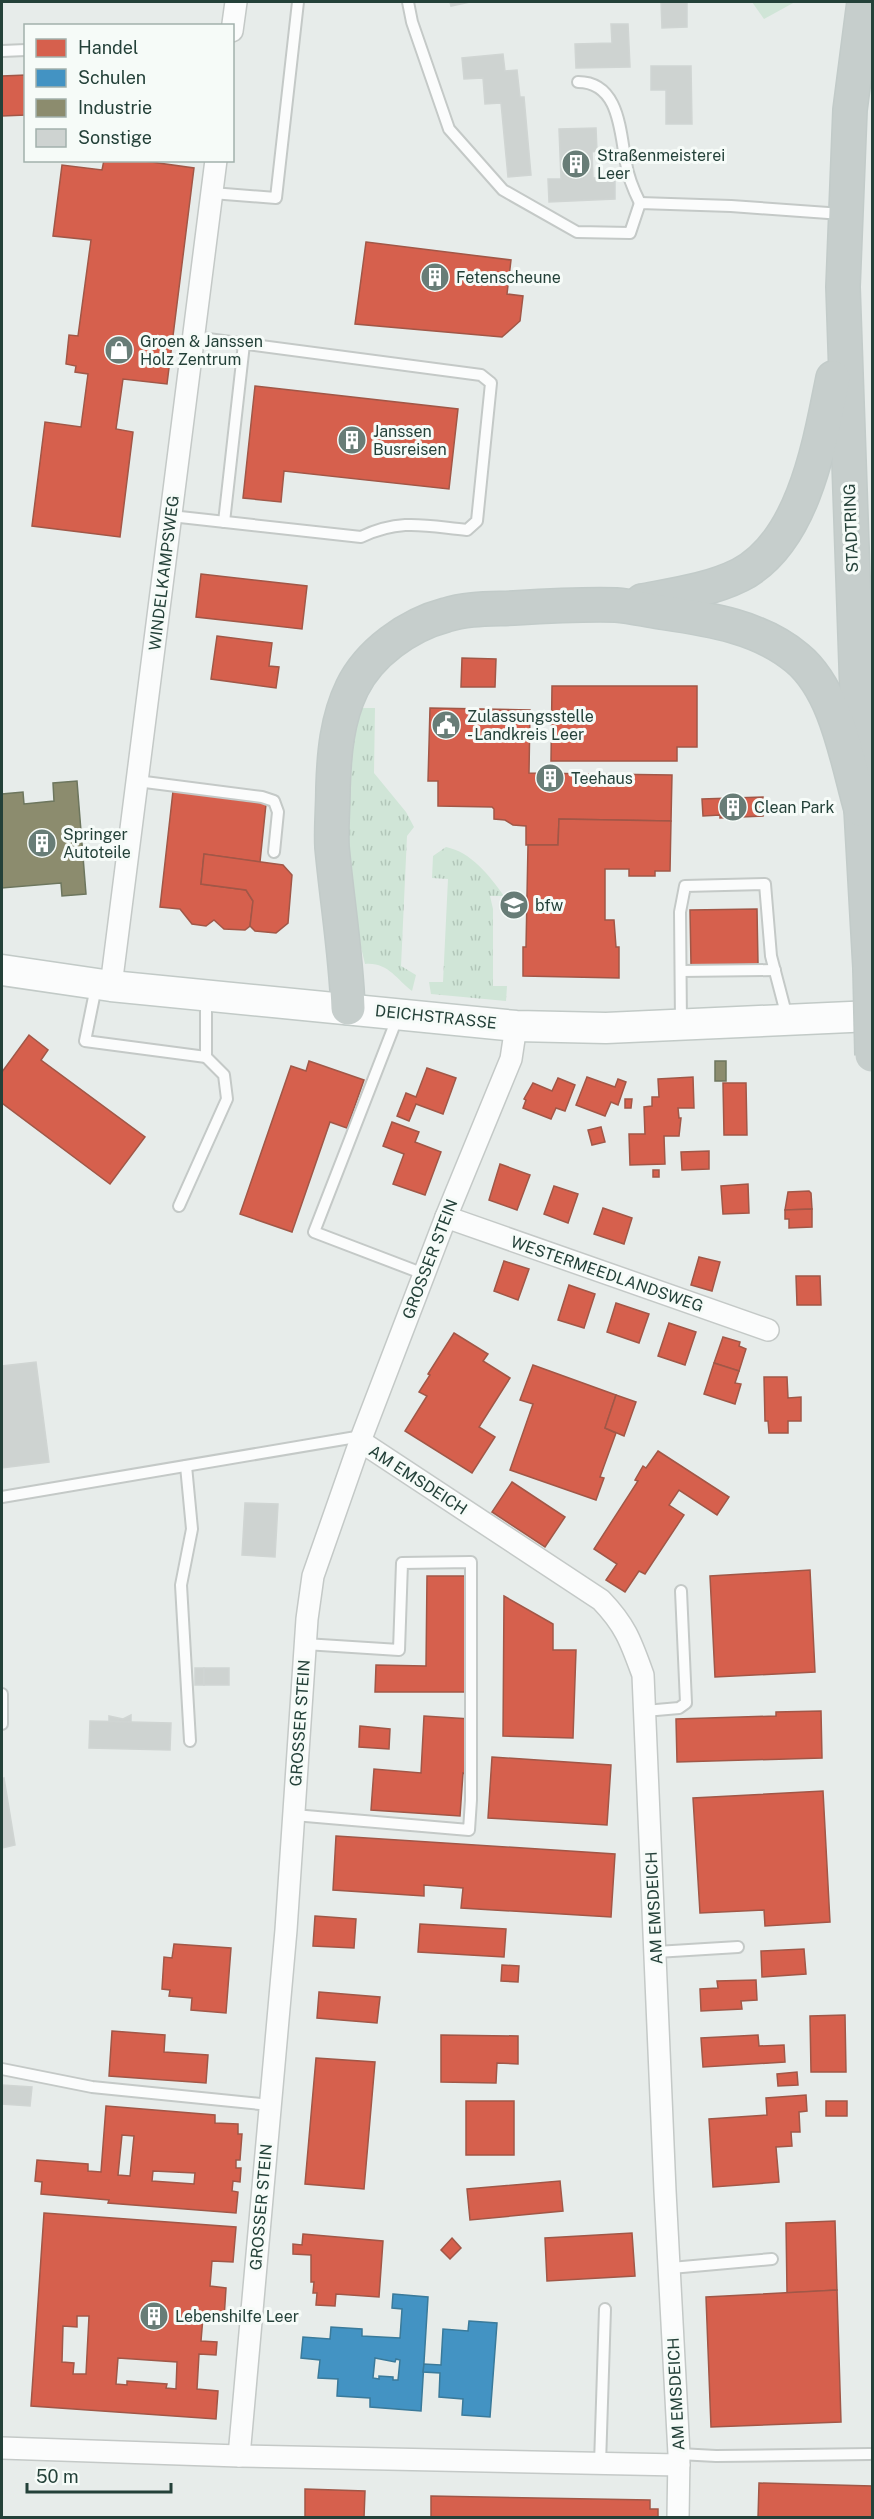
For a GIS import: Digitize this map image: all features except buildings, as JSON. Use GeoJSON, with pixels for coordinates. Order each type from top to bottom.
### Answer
{"type":"FeatureCollection","features":[{"type":"Feature","properties":{"kind":"highway","name":"STADTRING"},"geometry":{"type":"LineString","coordinates":[[864,2],[850,110],[843,287],[861,809],[873,1065]]}},
{"type":"Feature","properties":{"kind":"highway"},"geometry":{"type":"LineString","coordinates":[[348,1008],[345,947],[332,845],[334,769],[343,708],[353,686],[368,664],[388,644],[417,626],[446,614],[482,609],[619,605],[711,586],[740,575],[765,558],[784,532],[801,498],[818,448],[833,377],[843,287]]}},
{"type":"Feature","properties":{"kind":"highway"},"geometry":{"type":"LineString","coordinates":[[619,605],[738,627],[771,641],[798,658],[818,681],[834,712],[861,809]]}},
{"type":"Feature","properties":{"kind":"main road","name":"DEICHSTRASSE"},"geometry":{"type":"LineString","coordinates":[[2,970],[104,985],[516,1026],[606,1028],[873,1016]]}},
{"type":"Feature","properties":{"kind":"street"},"geometry":{"type":"LineString","coordinates":[[233,24],[236,2]]}},
{"type":"Feature","properties":{"kind":"street","name":"WINDELKAMPSWEG"},"geometry":{"type":"LineString","coordinates":[[104,985],[137,781],[216,162]]}},
{"type":"Feature","properties":{"kind":"street","name":"GROSSER STEIN"},"geometry":{"type":"LineString","coordinates":[[239,2456],[294,1815],[305,1644],[313,1576],[361,1439],[424,1274],[511,1059],[516,1026]]}},
{"type":"Feature","properties":{"kind":"street","name":"WESTERMEEDLANDSWEG"},"geometry":{"type":"LineString","coordinates":[[446,1217],[768,1330]]}},
{"type":"Feature","properties":{"kind":"street","name":"AM EMSDEICH"},"geometry":{"type":"LineString","coordinates":[[361,1439],[601,1600],[618,1618],[630,1637],[644,1675],[665,2190],[671,2268],[679,2460],[678,2517]]}},
{"type":"Feature","properties":{"kind":"street"},"geometry":{"type":"LineString","coordinates":[[2,2448],[600,2464],[679,2460]]}},
{"type":"Feature","properties":{"kind":"lane"},"geometry":{"type":"LineString","coordinates":[[212,192],[276,198],[298,2]]}},
{"type":"Feature","properties":{"kind":"lane"},"geometry":{"type":"LineString","coordinates":[[408,2],[412,22],[449,129],[503,190],[577,232],[630,233],[640,203],[626,166],[614,105],[599,87],[587,82],[578,82]]}},
{"type":"Feature","properties":{"kind":"lane"},"geometry":{"type":"LineString","coordinates":[[2,51],[24,50]]}},
{"type":"Feature","properties":{"kind":"lane"},"geometry":{"type":"LineString","coordinates":[[640,203],[731,206],[846,214]]}},
{"type":"Feature","properties":{"kind":"lane"},"geometry":{"type":"LineString","coordinates":[[171,516],[361,537],[379,528],[398,524],[467,530],[477,521],[491,383],[481,375],[194,337]]}},
{"type":"Feature","properties":{"kind":"lane"},"geometry":{"type":"LineString","coordinates":[[224,522],[244,344]]}},
{"type":"Feature","properties":{"kind":"lane"},"geometry":{"type":"LineString","coordinates":[[137,781],[262,797],[274,801],[278,812],[274,852]]}},
{"type":"Feature","properties":{"kind":"lane"},"geometry":{"type":"LineString","coordinates":[[681,1024],[680,912],[684,885],[765,884],[771,956],[788,1020]]}},
{"type":"Feature","properties":{"kind":"lane"},"geometry":{"type":"LineString","coordinates":[[681,971],[775,970]]}},
{"type":"Feature","properties":{"kind":"lane"},"geometry":{"type":"LineString","coordinates":[[104,985],[85,1041],[206,1057],[224,1075],[227,1099],[179,1206]]}},
{"type":"Feature","properties":{"kind":"lane"},"geometry":{"type":"LineString","coordinates":[[206,995],[206,1057]]}},
{"type":"Feature","properties":{"kind":"lane"},"geometry":{"type":"LineString","coordinates":[[400,1013],[314,1233],[424,1274]]}},
{"type":"Feature","properties":{"kind":"lane"},"geometry":{"type":"LineString","coordinates":[[2,1497],[361,1439]]}},
{"type":"Feature","properties":{"kind":"lane"},"geometry":{"type":"LineString","coordinates":[[186,1466],[192,1529],[181,1585],[190,1741]]}},
{"type":"Feature","properties":{"kind":"lane"},"geometry":{"type":"LineString","coordinates":[[294,1815],[469,1830],[471,1562],[402,1563],[399,1650],[305,1644]]}},
{"type":"Feature","properties":{"kind":"lane"},"geometry":{"type":"LineString","coordinates":[[645,1711],[679,1708],[686,1703],[681,1591]]}},
{"type":"Feature","properties":{"kind":"lane"},"geometry":{"type":"LineString","coordinates":[[2,1694],[2,1724]]}},
{"type":"Feature","properties":{"kind":"lane"},"geometry":{"type":"LineString","coordinates":[[656,1952],[738,1947]]}},
{"type":"Feature","properties":{"kind":"lane"},"geometry":{"type":"LineString","coordinates":[[2,2069],[92,2087],[270,2105]]}},
{"type":"Feature","properties":{"kind":"lane"},"geometry":{"type":"LineString","coordinates":[[671,2268],[772,2259]]}},
{"type":"Feature","properties":{"kind":"lane"},"geometry":{"type":"LineString","coordinates":[[600,2464],[605,2309]]}},
{"type":"Feature","properties":{"kind":"lane"},"geometry":{"type":"LineString","coordinates":[[679,2460],[716,2456],[870,2454]]}},
{"type":"Feature","properties":{"kind":"green space"},"geometry":{"type":"Polygon","coordinates":[[[752,2],[795,2],[764,19],[752,2]]]}},
{"type":"Feature","properties":{"kind":"green space"},"geometry":{"type":"Polygon","coordinates":[[[356,708],[375,708],[374,773],[406,812],[414,827],[407,836],[401,966],[416,975],[412,991],[386,968],[365,964],[352,910],[342,826],[356,708]]]}},
{"type":"Feature","properties":{"kind":"green space"},"geometry":{"type":"Polygon","coordinates":[[[446,847],[471,859],[486,873],[504,896],[490,896],[493,909],[493,986],[507,986],[506,1001],[431,994],[429,982],[443,982],[448,879],[432,878],[433,856],[446,847]]]}},
{"type":"Feature","properties":{"kind":"place","name":"Straßenmeisterei Leer"},"geometry":{"type":"Point","coordinates":[576,164]}},
{"type":"Feature","properties":{"kind":"place","name":"Fetenscheune"},"geometry":{"type":"Point","coordinates":[435,277]}},
{"type":"Feature","properties":{"kind":"place","name":"Groen & Janssen Holz Zentrum"},"geometry":{"type":"Point","coordinates":[119,350]}},
{"type":"Feature","properties":{"kind":"place","name":"Janssen Busreisen"},"geometry":{"type":"Point","coordinates":[352,440]}},
{"type":"Feature","properties":{"kind":"place","name":"Zulassungsstelle - Landkreis Leer"},"geometry":{"type":"Point","coordinates":[446,725]}},
{"type":"Feature","properties":{"kind":"place","name":"Teehaus"},"geometry":{"type":"Point","coordinates":[550,778]}},
{"type":"Feature","properties":{"kind":"place","name":"Clean Park"},"geometry":{"type":"Point","coordinates":[733,807]}},
{"type":"Feature","properties":{"kind":"place","name":"Springer Autoteile"},"geometry":{"type":"Point","coordinates":[42,843]}},
{"type":"Feature","properties":{"kind":"place","name":"bfw"},"geometry":{"type":"Point","coordinates":[514,905]}},
{"type":"Feature","properties":{"kind":"place","name":"Lebenshilfe Leer"},"geometry":{"type":"Point","coordinates":[154,2316]}}]}
